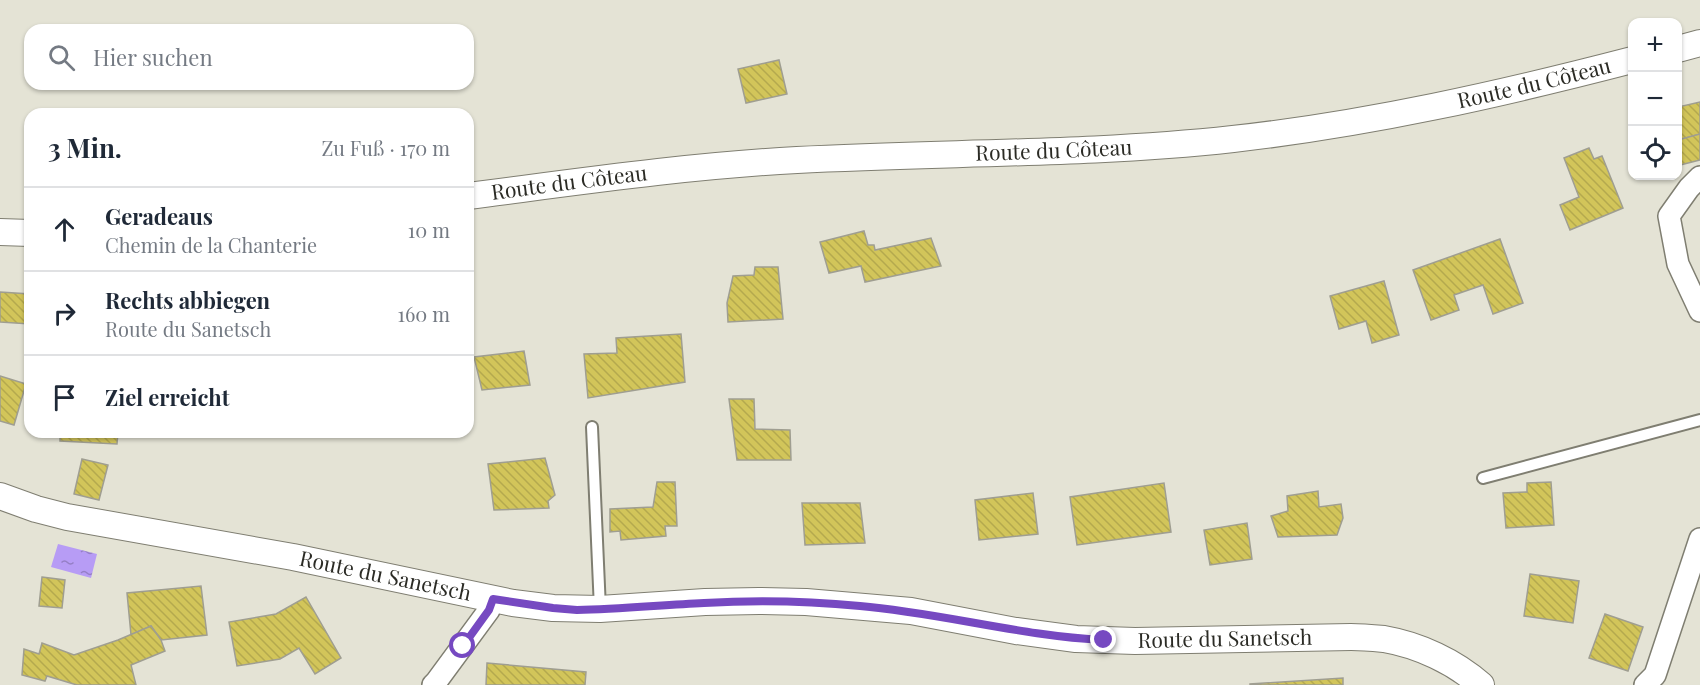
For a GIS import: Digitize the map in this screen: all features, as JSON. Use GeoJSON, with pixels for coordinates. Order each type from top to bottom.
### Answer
{"type":"FeatureCollection","features":[{"type":"Feature","properties":{"kind":"street"},"geometry":{"type":"LineString","coordinates":[[1682,48],[1700,43]]}},
{"type":"Feature","properties":{"kind":"street","name":"Route du Côteau"},"geometry":{"type":"LineString","coordinates":[[474,195],[731,164],[1115,148],[1241,138],[1439,107],[1628,61]]}},
{"type":"Feature","properties":{"kind":"street"},"geometry":{"type":"LineString","coordinates":[[1700,177],[1669,216],[1678,264],[1700,311]]}},
{"type":"Feature","properties":{"kind":"street"},"geometry":{"type":"LineString","coordinates":[[0,232],[24,233]]}},
{"type":"Feature","properties":{"kind":"street","name":"Route du Sanetsch"},"geometry":{"type":"LineString","coordinates":[[0,496],[67,517],[293,557],[493,599],[553,608],[600,609],[759,601],[806,602],[910,611],[1016,631],[1076,639],[1135,641],[1351,637],[1384,639],[1418,648],[1449,662],[1481,685]]}},
{"type":"Feature","properties":{"kind":"street"},"geometry":{"type":"LineString","coordinates":[[1645,685],[1654,675],[1700,538]]}},
{"type":"Feature","properties":{"kind":"street"},"geometry":{"type":"LineString","coordinates":[[433,685],[489,610],[493,599]]}},
{"type":"Feature","properties":{"kind":"lane"},"geometry":{"type":"LineString","coordinates":[[1483,478],[1700,420]]}},
{"type":"Feature","properties":{"kind":"lane"},"geometry":{"type":"LineString","coordinates":[[592,427],[600,609]]}},
{"type":"Feature","properties":{"kind":"water"},"geometry":{"type":"Polygon","coordinates":[[[58,544],[97,554],[91,578],[51,567],[58,544]]]}},
{"type":"Feature","properties":{"kind":"building"},"geometry":{"type":"Polygon","coordinates":[[[779,60],[787,94],[746,103],[738,69],[779,60]]]}},
{"type":"Feature","properties":{"kind":"building"},"geometry":{"type":"Polygon","coordinates":[[[1700,102],[1700,134],[1682,139],[1682,106],[1700,102]]]}},
{"type":"Feature","properties":{"kind":"building"},"geometry":{"type":"Polygon","coordinates":[[[1700,134],[1700,160],[1682,164],[1682,139],[1700,134]]]}},
{"type":"Feature","properties":{"kind":"building"},"geometry":{"type":"Polygon","coordinates":[[[1589,148],[1594,159],[1602,156],[1623,208],[1570,230],[1560,205],[1579,197],[1564,158],[1589,148]]]}},
{"type":"Feature","properties":{"kind":"building"},"geometry":{"type":"Polygon","coordinates":[[[864,231],[868,245],[874,245],[875,250],[931,238],[941,266],[865,282],[861,266],[829,273],[820,242],[864,231]]]}},
{"type":"Feature","properties":{"kind":"building"},"geometry":{"type":"Polygon","coordinates":[[[1500,239],[1523,303],[1493,314],[1483,285],[1454,295],[1459,310],[1431,320],[1413,270],[1500,239]]]}},
{"type":"Feature","properties":{"kind":"building"},"geometry":{"type":"Polygon","coordinates":[[[755,267],[778,267],[783,319],[728,322],[727,303],[733,276],[754,275],[755,267]]]}},
{"type":"Feature","properties":{"kind":"building"},"geometry":{"type":"Polygon","coordinates":[[[1384,281],[1399,335],[1372,343],[1366,321],[1339,329],[1330,296],[1384,281]]]}},
{"type":"Feature","properties":{"kind":"building"},"geometry":{"type":"Polygon","coordinates":[[[0,292],[24,294],[24,324],[0,322],[0,292]]]}},
{"type":"Feature","properties":{"kind":"building"},"geometry":{"type":"Polygon","coordinates":[[[681,334],[685,382],[588,398],[584,354],[617,353],[616,338],[681,334]]]}},
{"type":"Feature","properties":{"kind":"building"},"geometry":{"type":"Polygon","coordinates":[[[524,351],[530,385],[482,390],[474,357],[524,351]]]}},
{"type":"Feature","properties":{"kind":"building"},"geometry":{"type":"Polygon","coordinates":[[[0,376],[24,383],[24,391],[14,425],[0,421],[0,376]]]}},
{"type":"Feature","properties":{"kind":"building"},"geometry":{"type":"Polygon","coordinates":[[[729,399],[754,399],[755,429],[790,430],[791,460],[737,460],[729,399]]]}},
{"type":"Feature","properties":{"kind":"building"},"geometry":{"type":"Polygon","coordinates":[[[60,438],[118,438],[117,444],[60,441],[60,438]]]}},
{"type":"Feature","properties":{"kind":"building"},"geometry":{"type":"Polygon","coordinates":[[[545,458],[555,495],[548,501],[549,508],[494,510],[488,464],[545,458]]]}},
{"type":"Feature","properties":{"kind":"building"},"geometry":{"type":"Polygon","coordinates":[[[82,459],[108,465],[99,500],[74,494],[82,459]]]}},
{"type":"Feature","properties":{"kind":"building"},"geometry":{"type":"Polygon","coordinates":[[[657,482],[675,482],[677,526],[665,526],[666,536],[621,540],[620,531],[610,532],[610,509],[653,507],[657,482]]]}},
{"type":"Feature","properties":{"kind":"building"},"geometry":{"type":"Polygon","coordinates":[[[1551,482],[1554,525],[1506,528],[1503,493],[1527,492],[1527,483],[1551,482]]]}},
{"type":"Feature","properties":{"kind":"building"},"geometry":{"type":"Polygon","coordinates":[[[1164,483],[1171,532],[1077,545],[1070,497],[1164,483]]]}},
{"type":"Feature","properties":{"kind":"building"},"geometry":{"type":"Polygon","coordinates":[[[1318,491],[1319,507],[1341,504],[1343,518],[1337,535],[1278,537],[1271,516],[1288,511],[1287,496],[1318,491]]]}},
{"type":"Feature","properties":{"kind":"building"},"geometry":{"type":"Polygon","coordinates":[[[1033,493],[1038,534],[979,540],[975,500],[1033,493]]]}},
{"type":"Feature","properties":{"kind":"building"},"geometry":{"type":"Polygon","coordinates":[[[802,503],[860,503],[865,543],[805,545],[802,503]]]}},
{"type":"Feature","properties":{"kind":"building"},"geometry":{"type":"Polygon","coordinates":[[[1247,523],[1252,559],[1210,565],[1204,530],[1247,523]]]}},
{"type":"Feature","properties":{"kind":"building"},"geometry":{"type":"Polygon","coordinates":[[[1530,574],[1579,581],[1573,623],[1524,616],[1530,574]]]}},
{"type":"Feature","properties":{"kind":"building"},"geometry":{"type":"Polygon","coordinates":[[[42,577],[65,580],[62,608],[39,606],[42,577]]]}},
{"type":"Feature","properties":{"kind":"building"},"geometry":{"type":"Polygon","coordinates":[[[201,586],[207,635],[161,640],[151,626],[131,635],[127,593],[201,586]]]}},
{"type":"Feature","properties":{"kind":"building"},"geometry":{"type":"Polygon","coordinates":[[[306,597],[341,658],[315,674],[299,648],[280,659],[237,666],[229,622],[276,614],[306,597]]]}},
{"type":"Feature","properties":{"kind":"building"},"geometry":{"type":"Polygon","coordinates":[[[1605,614],[1643,627],[1628,671],[1589,658],[1605,614]]]}},
{"type":"Feature","properties":{"kind":"building"},"geometry":{"type":"Polygon","coordinates":[[[151,626],[161,640],[165,651],[131,665],[136,685],[77,685],[47,676],[45,681],[22,675],[24,649],[39,654],[42,643],[74,655],[151,626]]]}},
{"type":"Feature","properties":{"kind":"building"},"geometry":{"type":"Polygon","coordinates":[[[487,663],[586,672],[585,685],[486,685],[487,663]]]}},
{"type":"Feature","properties":{"kind":"building"},"geometry":{"type":"Polygon","coordinates":[[[1343,678],[1343,685],[1250,685],[1250,684],[1343,678]]]}},
{"type":"Feature","properties":{"kind":"route"},"geometry":{"type":"LineString","coordinates":[[463,646],[489,610],[493,599],[577,610],[759,601],[806,602],[910,611],[1016,631],[1076,639],[1104,640]]}}]}
